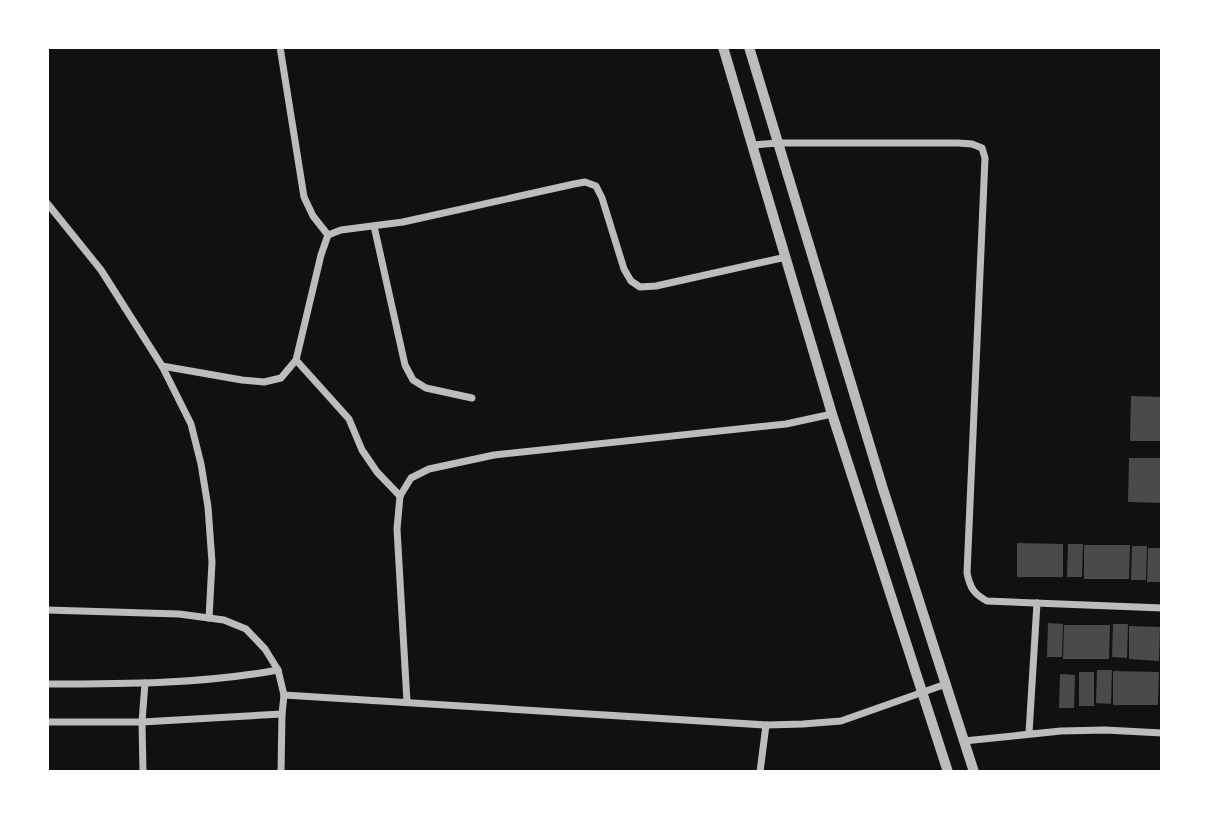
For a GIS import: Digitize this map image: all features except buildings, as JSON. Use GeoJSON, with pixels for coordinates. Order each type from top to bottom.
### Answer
{"type":"FeatureCollection","features":[{"type":"Feature","properties":{"kind":"street"},"geometry":{"type":"LineString","coordinates":[[280,47],[304,197],[313,216],[328,234]]}},
{"type":"Feature","properties":{"kind":"street"},"geometry":{"type":"LineString","coordinates":[[723,47],[832,414],[947,772]]}},
{"type":"Feature","properties":{"kind":"street"},"geometry":{"type":"LineString","coordinates":[[749,47],[883,489],[974,772]]}},
{"type":"Feature","properties":{"kind":"street"},"geometry":{"type":"LineString","coordinates":[[753,145],[958,143],[982,148],[985,158],[967,573],[969,586],[976,595],[988,601],[1162,608]]}},
{"type":"Feature","properties":{"kind":"street"},"geometry":{"type":"LineString","coordinates":[[328,234],[403,222],[585,182],[596,186],[624,269],[631,281],[640,287],[656,286],[786,257]]}},
{"type":"Feature","properties":{"kind":"street"},"geometry":{"type":"LineString","coordinates":[[47,203],[101,270],[162,366],[191,424],[208,507],[212,562],[209,618]]}},
{"type":"Feature","properties":{"kind":"street"},"geometry":{"type":"LineString","coordinates":[[374,226],[405,365],[413,380],[426,388],[472,398]]}},
{"type":"Feature","properties":{"kind":"street"},"geometry":{"type":"LineString","coordinates":[[162,366],[242,380],[264,382],[281,378],[296,360],[328,234]]}},
{"type":"Feature","properties":{"kind":"street"},"geometry":{"type":"LineString","coordinates":[[296,360],[349,419],[362,450],[377,472],[400,496]]}},
{"type":"Feature","properties":{"kind":"street"},"geometry":{"type":"LineString","coordinates":[[407,702],[397,529],[400,496],[411,478],[429,469],[494,455],[786,424],[832,414]]}},
{"type":"Feature","properties":{"kind":"street"},"geometry":{"type":"LineString","coordinates":[[1029,733],[1037,603]]}},
{"type":"Feature","properties":{"kind":"street"},"geometry":{"type":"LineString","coordinates":[[47,610],[178,614],[223,620],[246,629],[265,649],[278,670],[285,695],[281,772]]}},
{"type":"Feature","properties":{"kind":"street"},"geometry":{"type":"LineString","coordinates":[[47,684],[217,679],[278,670]]}},
{"type":"Feature","properties":{"kind":"street"},"geometry":{"type":"LineString","coordinates":[[143,772],[142,722],[145,683]]}},
{"type":"Feature","properties":{"kind":"street"},"geometry":{"type":"LineString","coordinates":[[285,695],[803,724],[841,721],[946,684]]}},
{"type":"Feature","properties":{"kind":"street"},"geometry":{"type":"LineString","coordinates":[[47,722],[142,722],[282,714]]}},
{"type":"Feature","properties":{"kind":"street"},"geometry":{"type":"LineString","coordinates":[[760,772],[766,724]]}},
{"type":"Feature","properties":{"kind":"street"},"geometry":{"type":"LineString","coordinates":[[964,741],[1029,733],[1105,730],[1162,733]]}}]}
